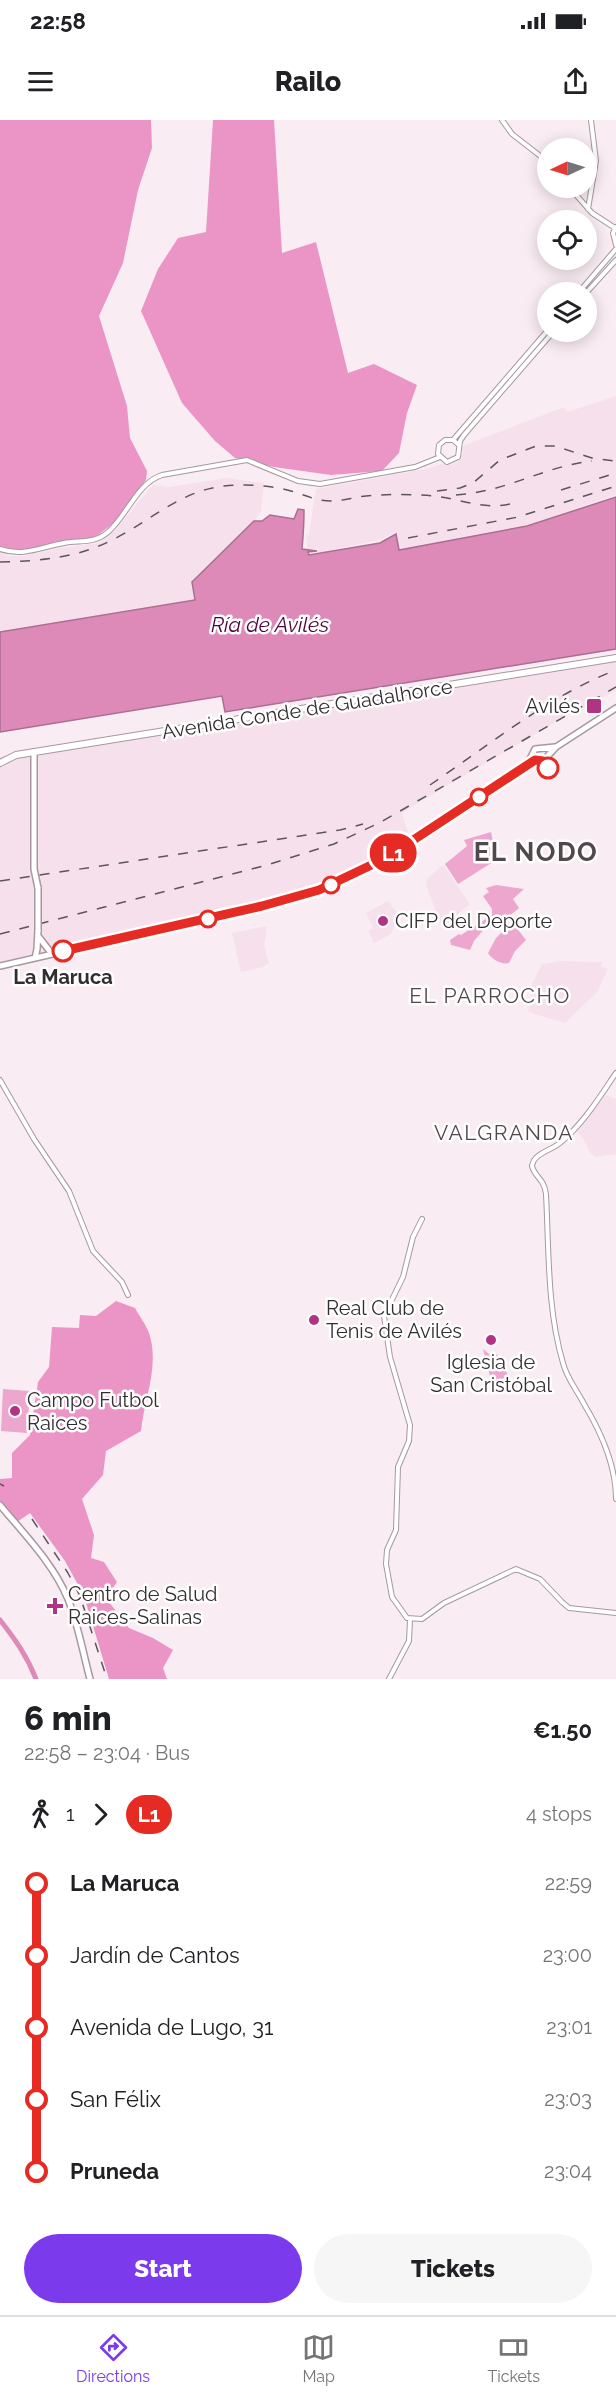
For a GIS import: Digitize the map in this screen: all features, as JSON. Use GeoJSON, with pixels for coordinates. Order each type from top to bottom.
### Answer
{"type":"FeatureCollection","features":[{"type":"Feature","properties":{"kind":"highway","name":"Avenida Conde de Guadalhorce"},"geometry":{"type":"LineString","coordinates":[[0,763],[16,755],[616,658]]}},
{"type":"Feature","properties":{"kind":"main road"},"geometry":{"type":"LineString","coordinates":[[533,758],[542,762],[556,747],[616,708]]}},
{"type":"Feature","properties":{"kind":"main road"},"geometry":{"type":"LineString","coordinates":[[0,966],[262,906],[319,890],[386,858],[526,766],[533,758],[536,749],[556,747]]}},
{"type":"Feature","properties":{"kind":"main road"},"geometry":{"type":"LineString","coordinates":[[542,749],[546,757]]}},
{"type":"Feature","properties":{"kind":"main road"},"geometry":{"type":"LineString","coordinates":[[34,752],[34,869],[38,888],[38,935],[35,958]]}},
{"type":"Feature","properties":{"kind":"main road"},"geometry":{"type":"LineString","coordinates":[[38,935],[51,954]]}},
{"type":"Feature","properties":{"kind":"main road"},"geometry":{"type":"LineString","coordinates":[[38,935],[42,948],[51,954]]}},
{"type":"Feature","properties":{"kind":"main road"},"geometry":{"type":"LineString","coordinates":[[45,945],[63,951]]}},
{"type":"Feature","properties":{"kind":"main road"},"geometry":{"type":"LineString","coordinates":[[0,1505],[60,1583],[70,1605],[90,1679]]}},
{"type":"Feature","properties":{"kind":"street"},"geometry":{"type":"LineString","coordinates":[[502,120],[512,134],[537,153]]}},
{"type":"Feature","properties":{"kind":"street"},"geometry":{"type":"LineString","coordinates":[[588,209],[596,161],[591,120]]}},
{"type":"Feature","properties":{"kind":"street"},"geometry":{"type":"LineString","coordinates":[[579,198],[588,209],[615,227],[613,239],[616,247],[587,282]]}},
{"type":"Feature","properties":{"kind":"street"},"geometry":{"type":"LineString","coordinates":[[596,282],[616,260]]}},
{"type":"Feature","properties":{"kind":"street"},"geometry":{"type":"LineString","coordinates":[[453,440],[538,342]]}},
{"type":"Feature","properties":{"kind":"street"},"geometry":{"type":"LineString","coordinates":[[0,549],[20,553],[63,543],[98,540],[110,531],[150,481],[162,476],[247,460],[298,481],[320,484],[415,467],[440,458],[447,462],[455,460],[460,453],[459,446],[464,435],[544,342]]}},
{"type":"Feature","properties":{"kind":"street"},"geometry":{"type":"LineString","coordinates":[[440,458],[439,445],[445,440],[453,440],[459,446]]}},
{"type":"Feature","properties":{"kind":"street"},"geometry":{"type":"LineString","coordinates":[[616,1073],[576,1127],[558,1144],[536,1157],[532,1166],[545,1186],[553,1323],[561,1356],[566,1373],[592,1419],[613,1469],[616,1499]]}},
{"type":"Feature","properties":{"kind":"street"},"geometry":{"type":"LineString","coordinates":[[0,1080],[34,1139],[69,1191],[93,1251],[122,1282],[128,1294]]}},
{"type":"Feature","properties":{"kind":"street"},"geometry":{"type":"LineString","coordinates":[[422,1219],[413,1237],[403,1277],[384,1316],[386,1340],[408,1415],[410,1432],[398,1467],[396,1530],[387,1550],[386,1564],[392,1598],[404,1616],[410,1620],[422,1619],[444,1603],[516,1569],[540,1579],[569,1608],[616,1613]]}},
{"type":"Feature","properties":{"kind":"street"},"geometry":{"type":"LineString","coordinates":[[389,1679],[409,1641],[410,1620]]}},
{"type":"Feature","properties":{"kind":"shaded area"},"geometry":{"type":"Polygon","coordinates":[[[0,120],[151,120],[152,148],[138,190],[123,263],[99,316],[127,406],[130,438],[147,471],[146,480],[115,522],[94,538],[12,550],[0,548],[0,120]]]}},
{"type":"Feature","properties":{"kind":"shaded area"},"geometry":{"type":"Polygon","coordinates":[[[213,120],[274,120],[282,253],[316,242],[348,373],[374,364],[417,385],[407,413],[399,453],[382,471],[331,475],[274,467],[235,458],[215,441],[182,403],[141,311],[158,269],[178,238],[206,232],[213,120]]]}},
{"type":"Feature","properties":{"kind":"shaded area"},"geometry":{"type":"Polygon","coordinates":[[[616,396],[616,495],[527,525],[399,549],[396,532],[379,540],[318,553],[317,549],[308,550],[306,535],[309,534],[316,489],[441,464],[450,465],[458,462],[463,453],[462,446],[564,407],[567,412],[616,396]]]}},
{"type":"Feature","properties":{"kind":"shaded area"},"geometry":{"type":"Polygon","coordinates":[[[227,478],[264,483],[261,511],[254,521],[192,582],[195,600],[0,632],[0,552],[8,556],[25,556],[59,548],[99,543],[115,530],[153,485],[169,487],[227,478]]]}},
{"type":"Feature","properties":{"kind":"shaded area"},"geometry":{"type":"Polygon","coordinates":[[[616,657],[616,690],[578,709],[411,807],[402,814],[410,839],[375,860],[321,886],[273,902],[0,964],[0,757],[616,657]]]}},
{"type":"Feature","properties":{"kind":"shaded area"},"geometry":{"type":"Polygon","coordinates":[[[491,832],[495,852],[493,862],[458,884],[445,864],[467,846],[464,840],[491,832]]]}},
{"type":"Feature","properties":{"kind":"shaded area"},"geometry":{"type":"Polygon","coordinates":[[[443,865],[470,904],[442,927],[426,885],[428,878],[443,865]]]}},
{"type":"Feature","properties":{"kind":"shaded area"},"geometry":{"type":"Polygon","coordinates":[[[496,885],[524,889],[513,899],[519,908],[496,927],[490,922],[474,941],[470,950],[451,945],[450,940],[492,915],[492,909],[483,896],[489,892],[486,888],[496,885]]]}},
{"type":"Feature","properties":{"kind":"shaded area","name":"CIFP del Deporte"},"geometry":{"type":"Polygon","coordinates":[[[388,901],[399,915],[391,934],[374,943],[368,931],[373,928],[366,913],[388,901]]]}},
{"type":"Feature","properties":{"kind":"shaded area"},"geometry":{"type":"Polygon","coordinates":[[[512,922],[526,940],[515,951],[509,963],[503,963],[488,953],[496,938],[512,922]]]}},
{"type":"Feature","properties":{"kind":"shaded area"},"geometry":{"type":"Polygon","coordinates":[[[267,926],[264,946],[269,963],[263,967],[241,972],[232,933],[267,926]]]}},
{"type":"Feature","properties":{"kind":"shaded area"},"geometry":{"type":"Polygon","coordinates":[[[560,961],[602,962],[601,967],[608,969],[598,991],[565,1023],[528,1012],[533,982],[542,964],[560,961]]]}},
{"type":"Feature","properties":{"kind":"shaded area"},"geometry":{"type":"Polygon","coordinates":[[[605,1095],[616,1099],[616,1154],[595,1157],[590,1153],[577,1130],[605,1095]]]}},
{"type":"Feature","properties":{"kind":"shaded area"},"geometry":{"type":"Polygon","coordinates":[[[116,1301],[135,1308],[148,1330],[153,1358],[150,1382],[141,1431],[106,1451],[103,1475],[82,1499],[94,1535],[91,1558],[104,1562],[117,1582],[106,1598],[129,1628],[173,1650],[163,1668],[167,1679],[109,1679],[84,1596],[65,1561],[30,1513],[17,1522],[0,1503],[0,1479],[12,1478],[12,1453],[30,1435],[38,1382],[49,1367],[52,1327],[79,1328],[80,1315],[96,1316],[116,1301]]]}},
{"type":"Feature","properties":{"kind":"shaded area"},"geometry":{"type":"Polygon","coordinates":[[[483,1349],[490,1355],[495,1353],[502,1360],[508,1376],[492,1384],[483,1349]]]}},
{"type":"Feature","properties":{"kind":"shaded area","name":"Campo Futbol Raices"},"geometry":{"type":"Polygon","coordinates":[[[3,1389],[30,1391],[27,1433],[1,1431],[3,1389]]]}},
{"type":"Feature","properties":{"kind":"water","name":"Ría de Avilés"},"geometry":{"type":"Polygon","coordinates":[[[616,497],[616,649],[225,712],[222,696],[0,732],[0,632],[195,600],[192,582],[254,521],[262,521],[270,515],[294,519],[298,509],[304,510],[302,549],[317,551],[308,552],[309,555],[380,543],[396,534],[399,550],[527,526],[616,497]]]}},
{"type":"Feature","properties":{"kind":"waterway"},"geometry":{"type":"LineString","coordinates":[[0,1620],[20,1648],[36,1679]]}},
{"type":"Feature","properties":{"kind":"railway"},"geometry":{"type":"LineString","coordinates":[[437,491],[460,488],[473,483],[500,460],[536,446],[555,446],[592,458],[614,461]]}},
{"type":"Feature","properties":{"kind":"railway"},"geometry":{"type":"LineString","coordinates":[[456,495],[492,489],[558,468],[592,461]]}},
{"type":"Feature","properties":{"kind":"railway"},"geometry":{"type":"LineString","coordinates":[[561,490],[616,473]]}},
{"type":"Feature","properties":{"kind":"railway"},"geometry":{"type":"LineString","coordinates":[[0,562],[30,561],[87,550],[114,539],[180,500],[208,489],[224,486],[275,487],[326,501],[375,495],[409,495],[434,496],[491,506],[510,504]]}},
{"type":"Feature","properties":{"kind":"railway"},"geometry":{"type":"LineString","coordinates":[[408,538],[518,517],[616,486]]}},
{"type":"Feature","properties":{"kind":"railway"},"geometry":{"type":"LineString","coordinates":[[430,785],[543,707],[616,670]]}},
{"type":"Feature","properties":{"kind":"railway"},"geometry":{"type":"LineString","coordinates":[[0,934],[267,865],[334,844],[381,822],[616,687]]}},
{"type":"Feature","properties":{"kind":"railway"},"geometry":{"type":"LineString","coordinates":[[0,881],[340,830],[363,824]]}},
{"type":"Feature","properties":{"kind":"railway"},"geometry":{"type":"LineString","coordinates":[[0,1484],[4,1486]]}},
{"type":"Feature","properties":{"kind":"railway"},"geometry":{"type":"LineString","coordinates":[[32,1519],[68,1573],[80,1596],[107,1679]]}},
{"type":"Feature","properties":{"kind":"bus line","name":"L1"},"geometry":{"type":"LineString","coordinates":[[63,951],[262,906],[319,890],[386,858],[535,760],[543,761],[548,768]]}},
{"type":"Feature","properties":{"kind":"place","name":"Avilés"},"geometry":{"type":"Point","coordinates":[594,706]}},
{"type":"Feature","properties":{"kind":"place","name":"CIFP del Deporte"},"geometry":{"type":"Point","coordinates":[383,921]}},
{"type":"Feature","properties":{"kind":"place","name":"La Maruca"},"geometry":{"type":"Point","coordinates":[63,951]}},
{"type":"Feature","properties":{"kind":"place","name":"Real Club de Tenis de Avilés"},"geometry":{"type":"Point","coordinates":[314,1320]}},
{"type":"Feature","properties":{"kind":"place","name":"Iglesia de San Cristóbal"},"geometry":{"type":"Point","coordinates":[491,1340]}},
{"type":"Feature","properties":{"kind":"place","name":"Campo Futbol Raices"},"geometry":{"type":"Point","coordinates":[15,1411]}},
{"type":"Feature","properties":{"kind":"place","name":"Centro de Salud Raices-Salinas"},"geometry":{"type":"Point","coordinates":[55,1606]}},
{"type":"Feature","properties":{"kind":"district","name":"EL NODO"},"geometry":{"type":"Point","coordinates":[536,852]}},
{"type":"Feature","properties":{"kind":"district","name":"EL PARROCHO"},"geometry":{"type":"Point","coordinates":[490,996]}},
{"type":"Feature","properties":{"kind":"district","name":"VALGRANDA"},"geometry":{"type":"Point","coordinates":[504,1133]}}]}
